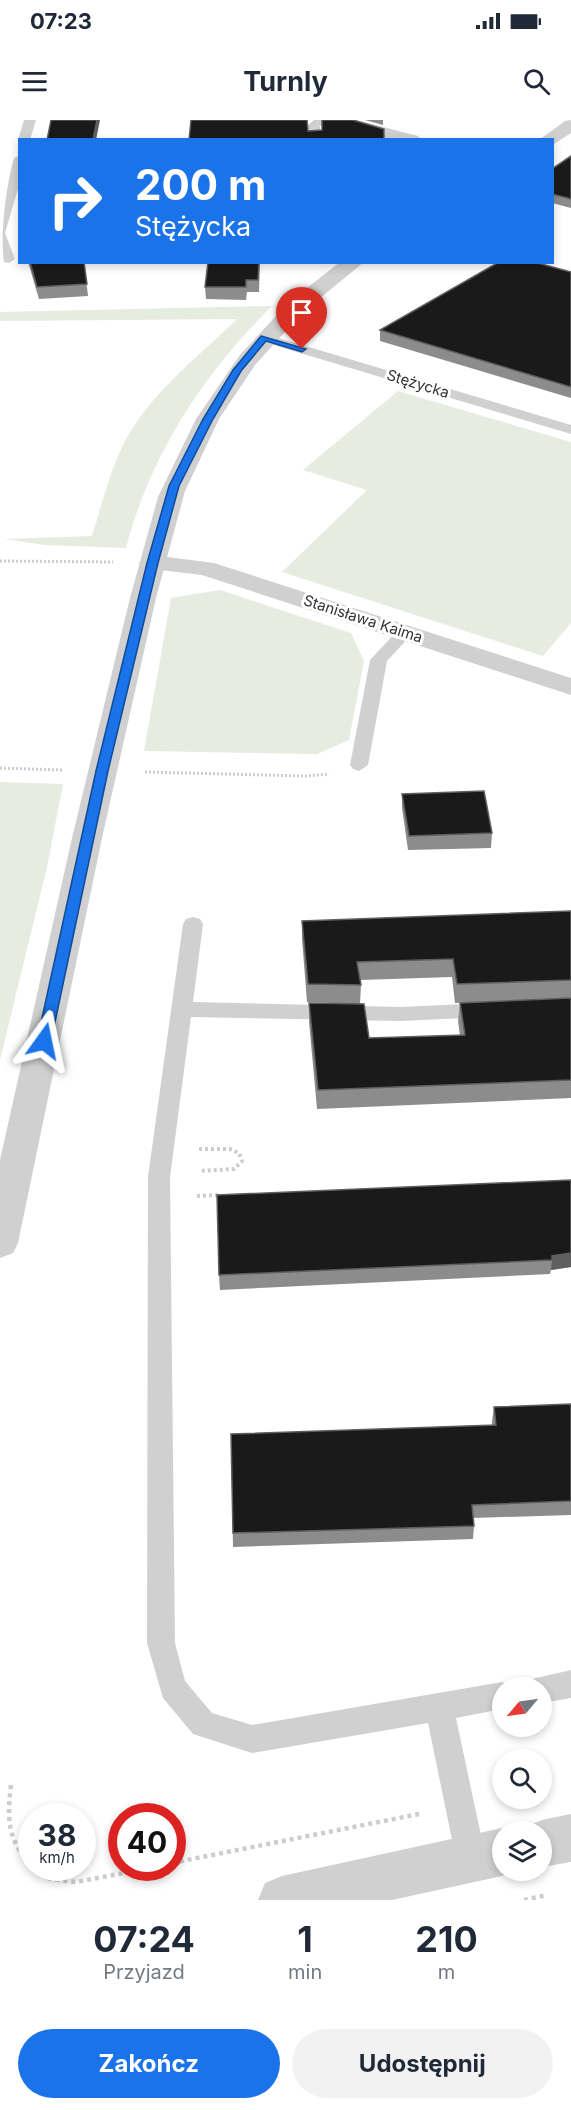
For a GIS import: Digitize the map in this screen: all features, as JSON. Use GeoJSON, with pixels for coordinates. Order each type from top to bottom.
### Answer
{"type":"FeatureCollection","features":[{"type":"Feature","properties":{"kind":"street"},"geometry":{"type":"LineString","coordinates":[[335,120],[404,138]]}},
{"type":"Feature","properties":{"kind":"street"},"geometry":{"type":"LineString","coordinates":[[551,138],[571,125]]}},
{"type":"Feature","properties":{"kind":"street"},"geometry":{"type":"LineString","coordinates":[[0,1243],[102,771],[152,563],[174,486],[237,370],[264,338],[303,302],[351,264]]}},
{"type":"Feature","properties":{"kind":"street","name":"Stanisława Kaima"},"geometry":{"type":"LineString","coordinates":[[152,563],[205,568],[571,687]]}},
{"type":"Feature","properties":{"kind":"street"},"geometry":{"type":"LineString","coordinates":[[552,1842],[571,1838]]}},
{"type":"Feature","properties":{"kind":"street"},"geometry":{"type":"LineString","coordinates":[[282,1900],[487,1856]]}},
{"type":"Feature","properties":{"kind":"lane"},"geometry":{"type":"LineString","coordinates":[[25,138],[30,120]]}},
{"type":"Feature","properties":{"kind":"lane"},"geometry":{"type":"LineString","coordinates":[[314,138],[314,125],[321,120]]}},
{"type":"Feature","properties":{"kind":"lane"},"geometry":{"type":"LineString","coordinates":[[9,259],[0,233],[18,166]]}},
{"type":"Feature","properties":{"kind":"lane","name":"Stężycka"},"geometry":{"type":"LineString","coordinates":[[264,338],[571,430]]}},
{"type":"Feature","properties":{"kind":"lane"},"geometry":{"type":"LineString","coordinates":[[359,765],[379,660],[405,633]]}},
{"type":"Feature","properties":{"kind":"lane"},"geometry":{"type":"LineString","coordinates":[[193,924],[159,1177],[162,1643],[173,1688],[202,1724],[252,1739],[492,1697]]}},
{"type":"Feature","properties":{"kind":"lane"},"geometry":{"type":"LineString","coordinates":[[181,1009],[401,1014],[503,1010]]}},
{"type":"Feature","properties":{"kind":"lane"},"geometry":{"type":"LineString","coordinates":[[552,1687],[571,1684]]}},
{"type":"Feature","properties":{"kind":"lane"},"geometry":{"type":"LineString","coordinates":[[439,1706],[460,1806],[487,1856]]}},
{"type":"Feature","properties":{"kind":"path"},"geometry":{"type":"LineString","coordinates":[[0,561],[152,563]]}},
{"type":"Feature","properties":{"kind":"path"},"geometry":{"type":"LineString","coordinates":[[0,768],[306,776],[333,773],[359,765]]}},
{"type":"Feature","properties":{"kind":"path"},"geometry":{"type":"LineString","coordinates":[[197,1207],[197,1196],[232,1194]]}},
{"type":"Feature","properties":{"kind":"path"},"geometry":{"type":"LineString","coordinates":[[11,1785],[7,1823],[18,1854]]}},
{"type":"Feature","properties":{"kind":"path"},"geometry":{"type":"LineString","coordinates":[[186,1860],[460,1806]]}},
{"type":"Feature","properties":{"kind":"shaded area"},"geometry":{"type":"Polygon","coordinates":[[[272,306],[224,359],[182,417],[149,480],[126,548],[45,545],[4,539],[92,536],[116,461],[138,420],[185,367],[237,319],[0,321],[0,312],[272,306]]]}},
{"type":"Feature","properties":{"kind":"shaded area"},"geometry":{"type":"Polygon","coordinates":[[[398,391],[571,442],[571,623],[543,656],[282,572],[367,490],[303,470],[398,391]]]}},
{"type":"Feature","properties":{"kind":"shaded area"},"geometry":{"type":"Polygon","coordinates":[[[220,590],[351,633],[364,661],[349,740],[317,754],[144,751],[171,598],[220,590]]]}},
{"type":"Feature","properties":{"kind":"shaded area"},"geometry":{"type":"Polygon","coordinates":[[[0,782],[63,784],[47,867],[0,1060],[0,782]]]}},
{"type":"Feature","properties":{"kind":"building"},"geometry":{"type":"Polygon","coordinates":[[[51,120],[97,120],[93,138],[47,138],[51,120]]]}},
{"type":"Feature","properties":{"kind":"building"},"geometry":{"type":"Polygon","coordinates":[[[191,120],[307,120],[308,131],[322,130],[322,120],[353,120],[384,129],[384,138],[189,138],[191,120]]]}},
{"type":"Feature","properties":{"kind":"building"},"geometry":{"type":"Polygon","coordinates":[[[571,156],[571,199],[554,195],[554,168],[571,156]]]}},
{"type":"Feature","properties":{"kind":"building"},"geometry":{"type":"Polygon","coordinates":[[[31,264],[84,264],[87,284],[37,287],[31,264]]]}},
{"type":"Feature","properties":{"kind":"building"},"geometry":{"type":"Polygon","coordinates":[[[208,264],[259,264],[258,280],[246,280],[246,287],[205,287],[208,264]]]}},
{"type":"Feature","properties":{"kind":"building"},"geometry":{"type":"Polygon","coordinates":[[[496,264],[541,264],[571,272],[571,387],[380,330],[496,264]]]}},
{"type":"Feature","properties":{"kind":"building"},"geometry":{"type":"Polygon","coordinates":[[[484,791],[492,833],[409,836],[402,794],[484,791]]]}},
{"type":"Feature","properties":{"kind":"building"},"geometry":{"type":"Polygon","coordinates":[[[571,911],[571,980],[457,984],[453,959],[357,962],[361,985],[308,984],[302,921],[571,911]]]}},
{"type":"Feature","properties":{"kind":"building"},"geometry":{"type":"Polygon","coordinates":[[[571,998],[571,1080],[318,1090],[309,1003],[364,1004],[369,1038],[465,1035],[460,1003],[571,998]]]}},
{"type":"Feature","properties":{"kind":"building"},"geometry":{"type":"Polygon","coordinates":[[[571,1180],[571,1253],[552,1256],[552,1260],[219,1275],[217,1195],[571,1180]]]}},
{"type":"Feature","properties":{"kind":"building"},"geometry":{"type":"Polygon","coordinates":[[[571,1404],[571,1501],[472,1505],[474,1526],[233,1533],[231,1434],[496,1425],[494,1407],[571,1404]]]}},
{"type":"Feature","properties":{"kind":"route"},"geometry":{"type":"LineString","coordinates":[[44,1041],[102,771],[152,563],[174,486],[208,419],[237,370],[264,338],[302,349]]}}]}
